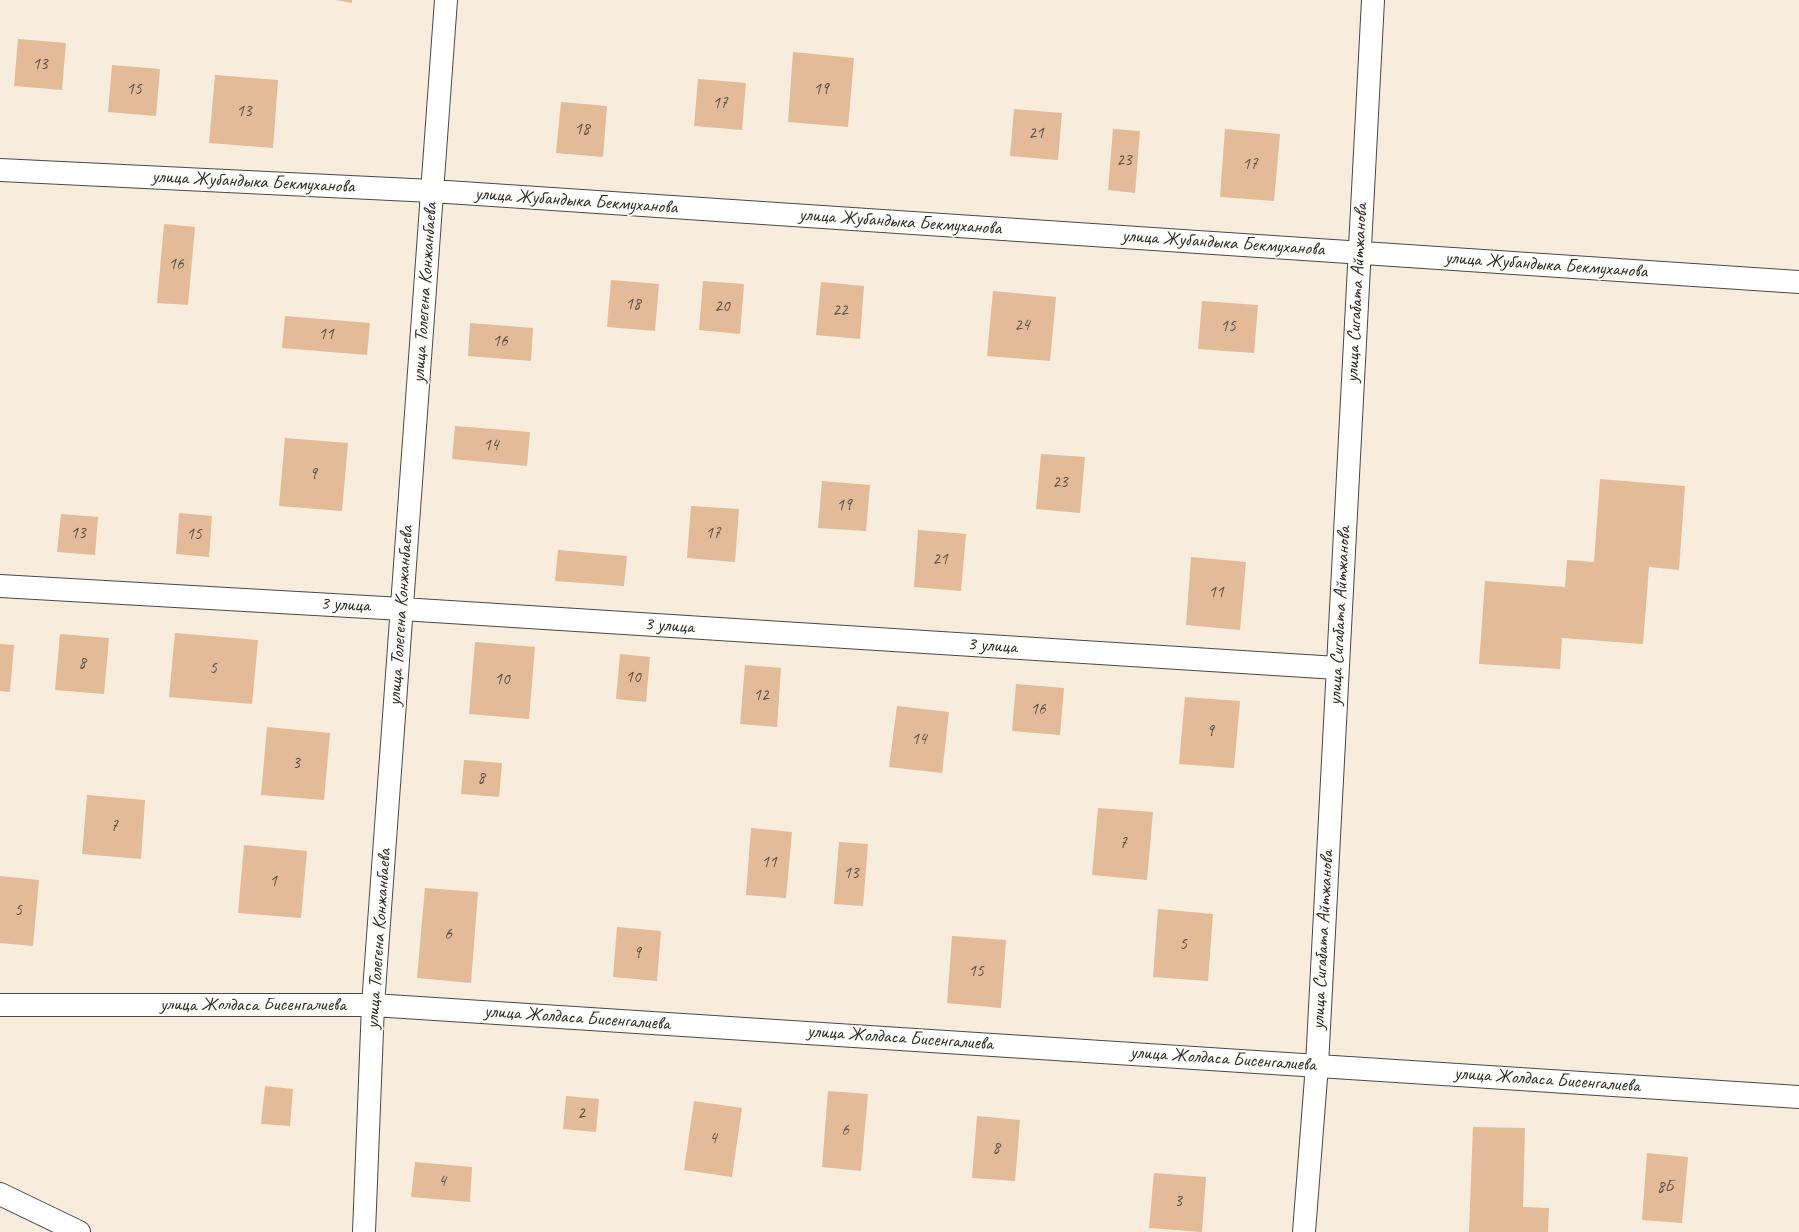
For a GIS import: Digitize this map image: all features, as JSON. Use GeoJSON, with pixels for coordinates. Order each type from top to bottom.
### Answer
{"type":"FeatureCollection","features":[{"type":"Feature","properties":{"kind":"street","name":"улица Толегена Конжанбаева"},"geometry":{"type":"LineString","coordinates":[[364,1232],[373,1005],[446,0]]}},
{"type":"Feature","properties":{"kind":"street","name":"улица Сигабата Айтжанова"},"geometry":{"type":"LineString","coordinates":[[1304,1232],[1317,1065],[1373,0]]}},
{"type":"Feature","properties":{"kind":"street","name":"улица Жубандыка Бекмуханова"},"geometry":{"type":"LineString","coordinates":[[0,170],[432,191],[1799,282]]}},
{"type":"Feature","properties":{"kind":"street","name":"3 улица"},"geometry":{"type":"LineString","coordinates":[[0,586],[402,608],[1337,668]]}},
{"type":"Feature","properties":{"kind":"street","name":"улица Жолдаса Бисенгалиева"},"geometry":{"type":"LineString","coordinates":[[0,1005],[373,1005],[1799,1097]]}},
{"type":"Feature","properties":{"kind":"street"},"geometry":{"type":"LineString","coordinates":[[0,1194],[79,1232]]}},
{"type":"Feature","properties":{"kind":"building"},"geometry":{"type":"Polygon","coordinates":[[[336,0],[352,0],[352,3],[336,0]]]}},
{"type":"Feature","properties":{"kind":"building"},"geometry":{"type":"Polygon","coordinates":[[[18,39],[66,43],[62,90],[14,86],[18,39]]]}},
{"type":"Feature","properties":{"kind":"building"},"geometry":{"type":"Polygon","coordinates":[[[793,52],[854,58],[848,127],[788,122],[793,52]]]}},
{"type":"Feature","properties":{"kind":"building"},"geometry":{"type":"Polygon","coordinates":[[[112,65],[160,69],[156,116],[108,112],[112,65]]]}},
{"type":"Feature","properties":{"kind":"building"},"geometry":{"type":"Polygon","coordinates":[[[215,75],[278,80],[273,148],[209,143],[215,75]]]}},
{"type":"Feature","properties":{"kind":"building"},"geometry":{"type":"Polygon","coordinates":[[[698,79],[746,83],[742,130],[694,126],[698,79]]]}},
{"type":"Feature","properties":{"kind":"building"},"geometry":{"type":"Polygon","coordinates":[[[561,102],[607,106],[603,157],[556,153],[561,102]]]}},
{"type":"Feature","properties":{"kind":"building"},"geometry":{"type":"Polygon","coordinates":[[[1014,109],[1062,113],[1058,160],[1010,156],[1014,109]]]}},
{"type":"Feature","properties":{"kind":"building"},"geometry":{"type":"Polygon","coordinates":[[[1113,129],[1140,131],[1135,193],[1108,190],[1113,129]]]}},
{"type":"Feature","properties":{"kind":"building"},"geometry":{"type":"Polygon","coordinates":[[[1225,129],[1280,134],[1274,201],[1220,197],[1225,129]]]}},
{"type":"Feature","properties":{"kind":"building"},"geometry":{"type":"Polygon","coordinates":[[[164,224],[195,227],[188,305],[157,303],[164,224]]]}},
{"type":"Feature","properties":{"kind":"building"},"geometry":{"type":"Polygon","coordinates":[[[611,280],[659,284],[655,331],[607,327],[611,280]]]}},
{"type":"Feature","properties":{"kind":"building"},"geometry":{"type":"Polygon","coordinates":[[[703,281],[744,284],[740,334],[699,330],[703,281]]]}},
{"type":"Feature","properties":{"kind":"building"},"geometry":{"type":"Polygon","coordinates":[[[821,282],[864,286],[860,339],[816,335],[821,282]]]}},
{"type":"Feature","properties":{"kind":"building"},"geometry":{"type":"Polygon","coordinates":[[[993,291],[1056,297],[1050,361],[987,356],[993,291]]]}},
{"type":"Feature","properties":{"kind":"building"},"geometry":{"type":"Polygon","coordinates":[[[1202,301],[1258,305],[1254,353],[1198,349],[1202,301]]]}},
{"type":"Feature","properties":{"kind":"building"},"geometry":{"type":"Polygon","coordinates":[[[285,316],[370,323],[367,355],[282,348],[285,316]]]}},
{"type":"Feature","properties":{"kind":"building"},"geometry":{"type":"Polygon","coordinates":[[[470,323],[533,328],[531,361],[468,356],[470,323]]]}},
{"type":"Feature","properties":{"kind":"building"},"geometry":{"type":"Polygon","coordinates":[[[455,426],[530,432],[527,466],[452,459],[455,426]]]}},
{"type":"Feature","properties":{"kind":"building"},"geometry":{"type":"Polygon","coordinates":[[[285,438],[348,443],[342,511],[279,506],[285,438]]]}},
{"type":"Feature","properties":{"kind":"building"},"geometry":{"type":"Polygon","coordinates":[[[1041,454],[1085,457],[1080,513],[1036,509],[1041,454]]]}},
{"type":"Feature","properties":{"kind":"building"},"geometry":{"type":"Polygon","coordinates":[[[1600,479],[1685,486],[1679,570],[1649,567],[1643,644],[1562,638],[1560,669],[1479,664],[1485,581],[1565,587],[1567,560],[1594,562],[1600,479]]]}},
{"type":"Feature","properties":{"kind":"building"},"geometry":{"type":"Polygon","coordinates":[[[822,481],[870,485],[866,531],[818,528],[822,481]]]}},
{"type":"Feature","properties":{"kind":"building"},"geometry":{"type":"Polygon","coordinates":[[[691,506],[739,509],[735,562],[687,558],[691,506]]]}},
{"type":"Feature","properties":{"kind":"building"},"geometry":{"type":"Polygon","coordinates":[[[179,513],[212,516],[209,557],[176,554],[179,513]]]}},
{"type":"Feature","properties":{"kind":"building"},"geometry":{"type":"Polygon","coordinates":[[[61,514],[98,517],[95,555],[57,552],[61,514]]]}},
{"type":"Feature","properties":{"kind":"building"},"geometry":{"type":"Polygon","coordinates":[[[918,530],[966,534],[961,591],[914,587],[918,530]]]}},
{"type":"Feature","properties":{"kind":"building"},"geometry":{"type":"Polygon","coordinates":[[[558,550],[627,556],[624,586],[555,581],[558,550]]]}},
{"type":"Feature","properties":{"kind":"building"},"geometry":{"type":"Polygon","coordinates":[[[1191,557],[1246,562],[1240,630],[1186,625],[1191,557]]]}},
{"type":"Feature","properties":{"kind":"building"},"geometry":{"type":"Polygon","coordinates":[[[175,633],[258,640],[252,704],[169,697],[175,633]]]}},
{"type":"Feature","properties":{"kind":"building"},"geometry":{"type":"Polygon","coordinates":[[[60,634],[109,638],[104,694],[55,690],[60,634]]]}},
{"type":"Feature","properties":{"kind":"building"},"geometry":{"type":"Polygon","coordinates":[[[475,642],[535,647],[529,719],[469,714],[475,642]]]}},
{"type":"Feature","properties":{"kind":"building"},"geometry":{"type":"Polygon","coordinates":[[[0,644],[14,645],[10,692],[0,691],[0,644]]]}},
{"type":"Feature","properties":{"kind":"building"},"geometry":{"type":"Polygon","coordinates":[[[620,654],[650,657],[646,702],[616,699],[620,654]]]}},
{"type":"Feature","properties":{"kind":"building"},"geometry":{"type":"Polygon","coordinates":[[[745,665],[781,668],[777,727],[740,724],[745,665]]]}},
{"type":"Feature","properties":{"kind":"building"},"geometry":{"type":"Polygon","coordinates":[[[1016,684],[1064,688],[1060,735],[1012,731],[1016,684]]]}},
{"type":"Feature","properties":{"kind":"building"},"geometry":{"type":"Polygon","coordinates":[[[1185,697],[1240,701],[1234,768],[1179,764],[1185,697]]]}},
{"type":"Feature","properties":{"kind":"building"},"geometry":{"type":"Polygon","coordinates":[[[897,706],[949,712],[942,773],[889,767],[897,706]]]}},
{"type":"Feature","properties":{"kind":"building"},"geometry":{"type":"Polygon","coordinates":[[[267,727],[330,733],[324,800],[261,795],[267,727]]]}},
{"type":"Feature","properties":{"kind":"building"},"geometry":{"type":"Polygon","coordinates":[[[464,760],[502,763],[499,797],[461,794],[464,760]]]}},
{"type":"Feature","properties":{"kind":"building"},"geometry":{"type":"Polygon","coordinates":[[[87,795],[145,800],[141,859],[82,854],[87,795]]]}},
{"type":"Feature","properties":{"kind":"building"},"geometry":{"type":"Polygon","coordinates":[[[1098,808],[1153,812],[1147,880],[1092,875],[1098,808]]]}},
{"type":"Feature","properties":{"kind":"building"},"geometry":{"type":"Polygon","coordinates":[[[751,828],[792,832],[786,898],[746,895],[751,828]]]}},
{"type":"Feature","properties":{"kind":"building"},"geometry":{"type":"Polygon","coordinates":[[[839,842],[868,844],[863,906],[834,904],[839,842]]]}},
{"type":"Feature","properties":{"kind":"building"},"geometry":{"type":"Polygon","coordinates":[[[244,845],[307,851],[301,918],[238,913],[244,845]]]}},
{"type":"Feature","properties":{"kind":"building"},"geometry":{"type":"Polygon","coordinates":[[[0,876],[39,880],[33,946],[0,943],[0,876]]]}},
{"type":"Feature","properties":{"kind":"building"},"geometry":{"type":"Polygon","coordinates":[[[425,888],[478,892],[471,983],[417,978],[425,888]]]}},
{"type":"Feature","properties":{"kind":"building"},"geometry":{"type":"Polygon","coordinates":[[[1158,909],[1213,914],[1208,981],[1153,977],[1158,909]]]}},
{"type":"Feature","properties":{"kind":"building"},"geometry":{"type":"Polygon","coordinates":[[[617,927],[661,931],[657,981],[613,977],[617,927]]]}},
{"type":"Feature","properties":{"kind":"building"},"geometry":{"type":"Polygon","coordinates":[[[952,936],[1006,940],[1001,1008],[947,1003],[952,936]]]}},
{"type":"Feature","properties":{"kind":"building"},"geometry":{"type":"Polygon","coordinates":[[[265,1086],[293,1089],[290,1126],[261,1124],[265,1086]]]}},
{"type":"Feature","properties":{"kind":"building"},"geometry":{"type":"Polygon","coordinates":[[[828,1091],[868,1094],[861,1171],[822,1167],[828,1091]]]}},
{"type":"Feature","properties":{"kind":"building"},"geometry":{"type":"Polygon","coordinates":[[[566,1096],[599,1099],[596,1132],[563,1129],[566,1096]]]}},
{"type":"Feature","properties":{"kind":"building"},"geometry":{"type":"Polygon","coordinates":[[[694,1101],[742,1108],[732,1177],[684,1170],[694,1101]]]}},
{"type":"Feature","properties":{"kind":"building"},"geometry":{"type":"Polygon","coordinates":[[[977,1116],[1020,1120],[1015,1181],[972,1178],[977,1116]]]}},
{"type":"Feature","properties":{"kind":"building"},"geometry":{"type":"Polygon","coordinates":[[[1473,1127],[1525,1128],[1523,1207],[1549,1208],[1548,1232],[1469,1232],[1473,1127]]]}},
{"type":"Feature","properties":{"kind":"building"},"geometry":{"type":"Polygon","coordinates":[[[1647,1153],[1688,1157],[1682,1223],[1642,1220],[1647,1153]]]}},
{"type":"Feature","properties":{"kind":"building"},"geometry":{"type":"Polygon","coordinates":[[[415,1162],[472,1167],[470,1202],[411,1197],[415,1162]]]}},
{"type":"Feature","properties":{"kind":"building"},"geometry":{"type":"Polygon","coordinates":[[[1154,1173],[1206,1177],[1202,1232],[1149,1228],[1154,1173]]]}}]}
